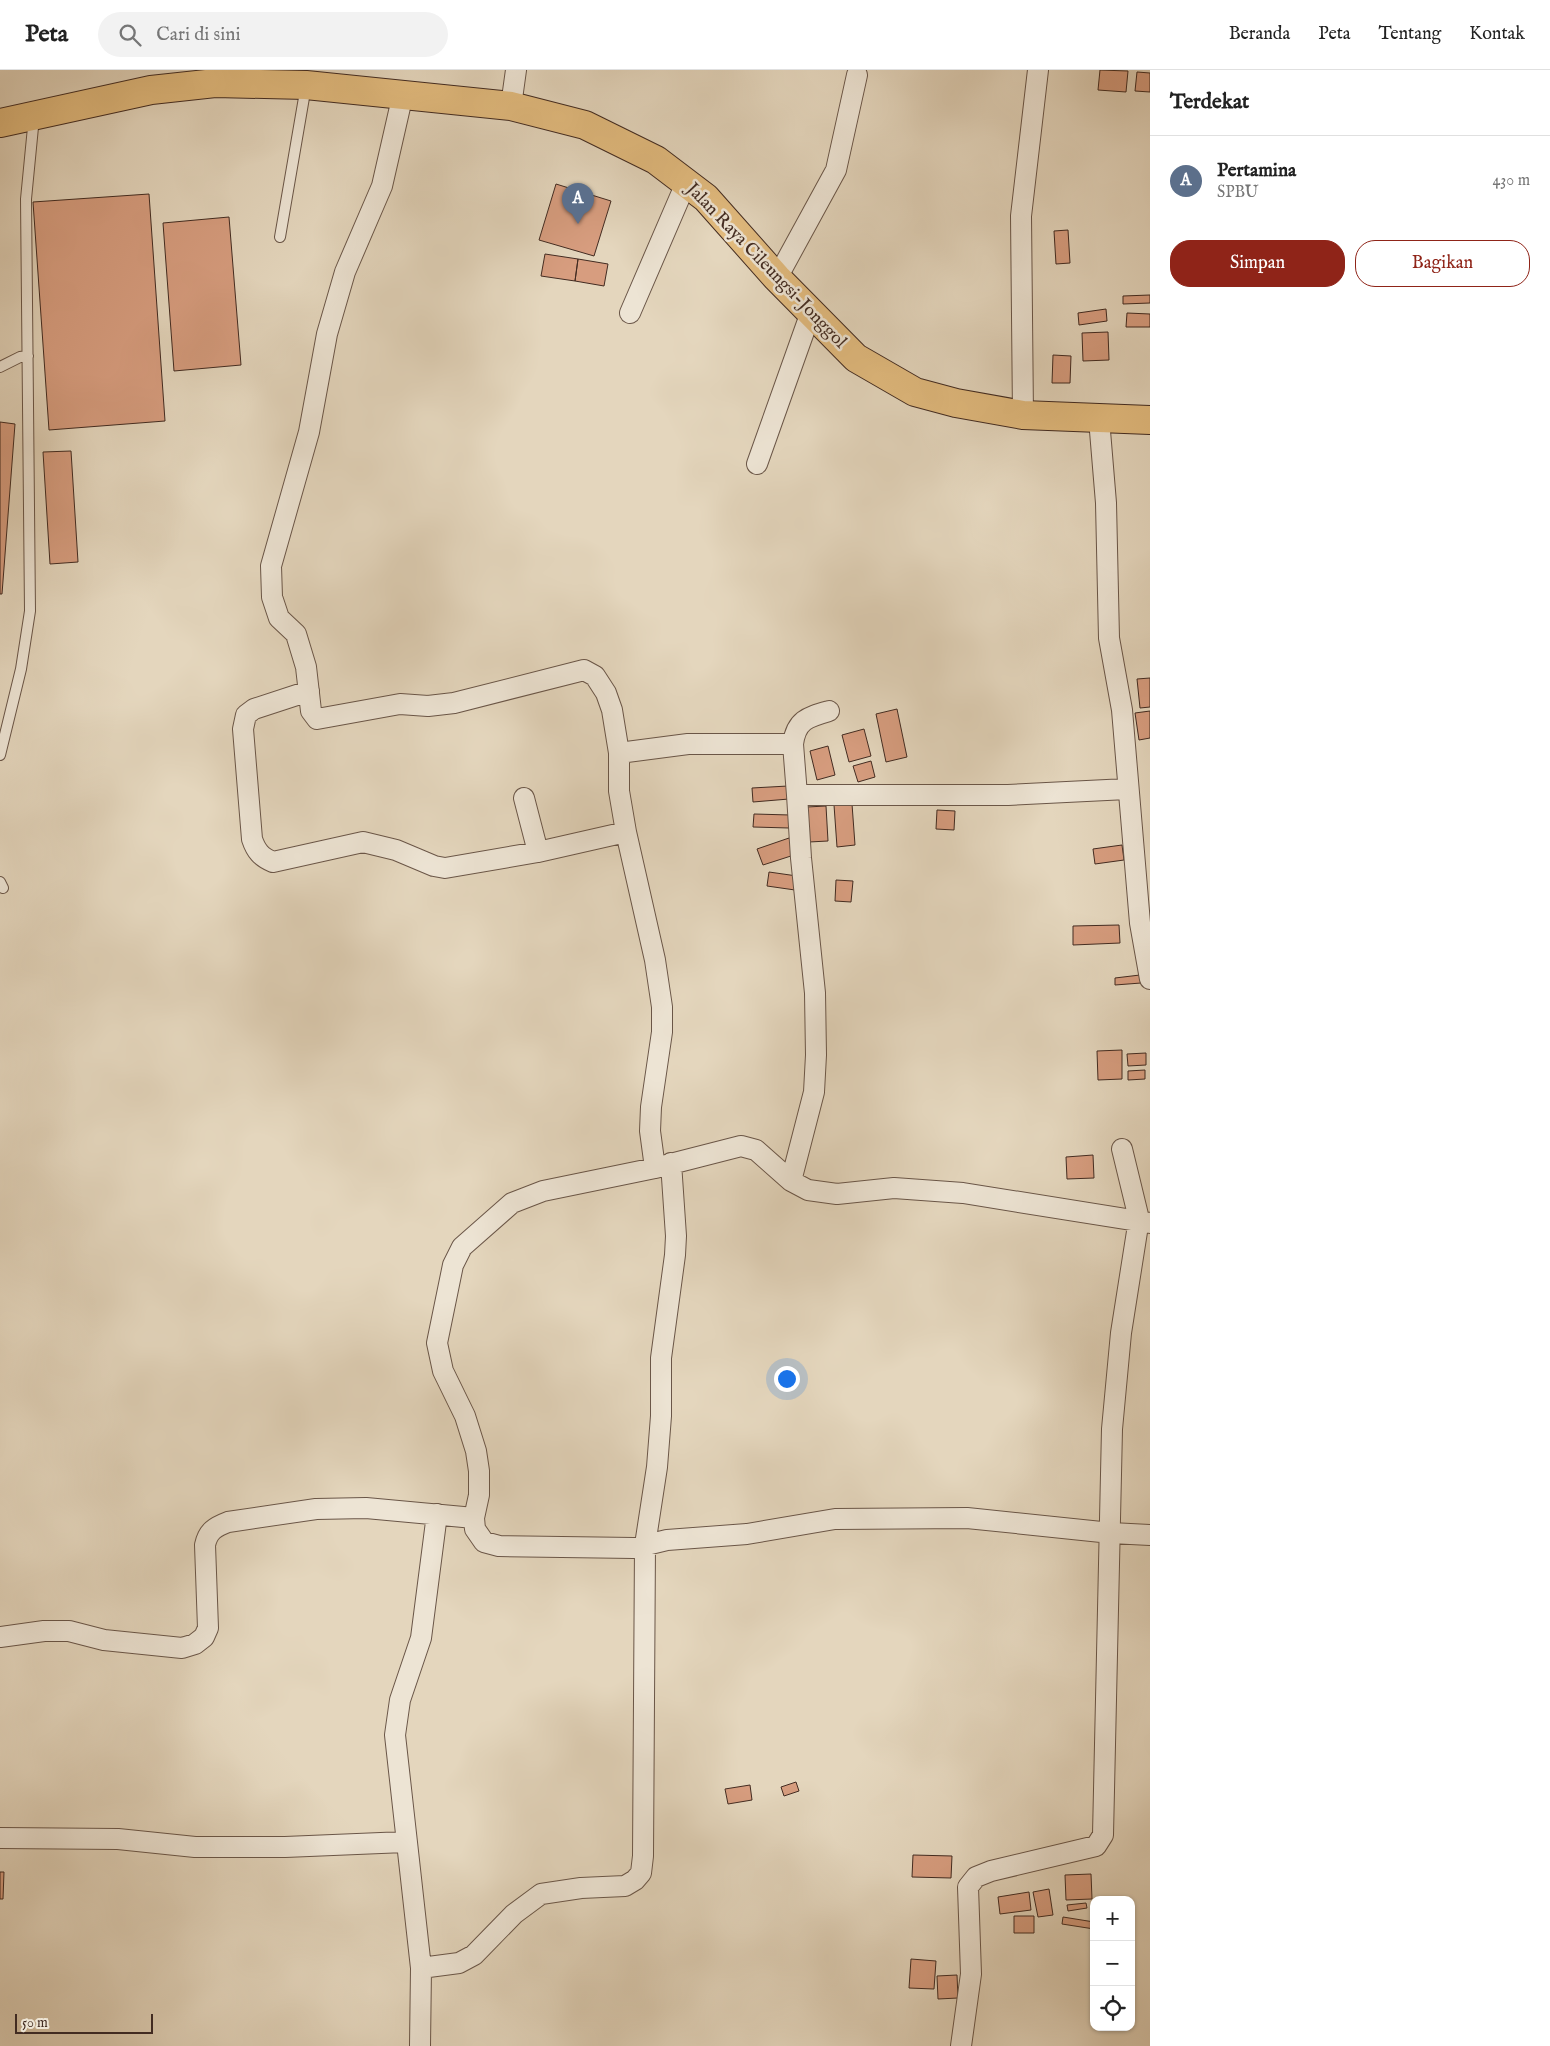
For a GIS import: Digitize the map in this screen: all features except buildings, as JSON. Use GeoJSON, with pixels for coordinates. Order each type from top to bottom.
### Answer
{"type":"FeatureCollection","features":[{"type":"Feature","properties":{"kind":"main road","name":"Jalan Raya Cileungsi-Jonggol"},"geometry":{"type":"LineString","coordinates":[[0,123],[151,90],[215,83],[294,82],[511,106],[585,125],[656,160],[706,198],[777,278],[856,358],[915,392],[956,403],[1023,415],[1150,420]]}},
{"type":"Feature","properties":{"kind":"street"},"geometry":{"type":"LineString","coordinates":[[511,106],[516,70]]}},
{"type":"Feature","properties":{"kind":"street"},"geometry":{"type":"LineString","coordinates":[[1023,415],[1021,216],[1038,70]]}},
{"type":"Feature","properties":{"kind":"street"},"geometry":{"type":"LineString","coordinates":[[777,278],[836,170],[857,76]]}},
{"type":"Feature","properties":{"kind":"street"},"geometry":{"type":"LineString","coordinates":[[403,94],[382,186],[345,272],[327,334],[309,432],[271,566],[272,597],[279,618],[296,634],[306,666],[314,716],[317,719],[400,704],[437,706],[454,703],[584,670],[595,676],[606,693],[612,710],[619,753],[619,791],[626,832],[655,960],[662,1007],[662,1032],[651,1107],[650,1131],[663,1166],[676,1236],[661,1358],[661,1416],[657,1467],[644,1545],[643,1856],[640,1873],[635,1880],[625,1886],[564,1889],[542,1894],[514,1914],[474,1955],[459,1963],[421,1968]]}},
{"type":"Feature","properties":{"kind":"street"},"geometry":{"type":"LineString","coordinates":[[630,313],[686,183]]}},
{"type":"Feature","properties":{"kind":"street"},"geometry":{"type":"LineString","coordinates":[[757,464],[811,312]]}},
{"type":"Feature","properties":{"kind":"street"},"geometry":{"type":"LineString","coordinates":[[1099,419],[1106,503],[1109,638],[1122,710],[1127,788],[1135,854],[1140,922],[1150,979]]}},
{"type":"Feature","properties":{"kind":"street"},"geometry":{"type":"LineString","coordinates":[[309,692],[254,709],[246,715],[243,729],[250,824],[256,850],[263,858],[280,862],[363,842],[396,850],[434,866],[445,868],[538,852],[626,832]]}},
{"type":"Feature","properties":{"kind":"street"},"geometry":{"type":"LineString","coordinates":[[791,1181],[814,1092],[816,1055],[814,984],[801,858],[793,744],[794,731],[810,717],[829,711]]}},
{"type":"Feature","properties":{"kind":"street"},"geometry":{"type":"LineString","coordinates":[[619,753],[688,744],[793,744]]}},
{"type":"Feature","properties":{"kind":"street"},"geometry":{"type":"LineString","coordinates":[[797,795],[1008,795],[1127,788]]}},
{"type":"Feature","properties":{"kind":"street"},"geometry":{"type":"LineString","coordinates":[[524,798],[538,852]]}},
{"type":"Feature","properties":{"kind":"street"},"geometry":{"type":"LineString","coordinates":[[1145,1221],[964,1192],[894,1188],[837,1194],[808,1190],[791,1181],[770,1160],[750,1147],[725,1149],[663,1166],[543,1191],[512,1203],[462,1248],[453,1265],[437,1343],[443,1371],[465,1416],[476,1451],[480,1471],[479,1495],[474,1518],[475,1529],[484,1542],[499,1546],[605,1549],[644,1545],[667,1540],[747,1534],[835,1519],[967,1518],[1110,1533],[1150,1535]]}},
{"type":"Feature","properties":{"kind":"street"},"geometry":{"type":"LineString","coordinates":[[962,2046],[972,1974],[968,1887],[976,1877],[1096,1846],[1102,1839],[1112,1429],[1121,1333],[1145,1221],[1138,1206],[1122,1149]]}},
{"type":"Feature","properties":{"kind":"street"},"geometry":{"type":"LineString","coordinates":[[0,1637],[69,1631],[104,1640],[182,1648],[195,1644],[204,1637],[208,1628],[205,1545],[207,1535],[216,1527],[228,1522],[316,1509],[366,1508],[474,1518]]}},
{"type":"Feature","properties":{"kind":"street"},"geometry":{"type":"LineString","coordinates":[[420,2046],[421,1968],[395,1735],[400,1700],[421,1638],[437,1514]]}},
{"type":"Feature","properties":{"kind":"street"},"geometry":{"type":"LineString","coordinates":[[0,1838],[118,1839],[196,1847],[285,1847],[406,1842]]}},
{"type":"Feature","properties":{"kind":"lane"},"geometry":{"type":"LineString","coordinates":[[280,237],[294,82]]}},
{"type":"Feature","properties":{"kind":"lane"},"geometry":{"type":"LineString","coordinates":[[0,755],[21,669],[30,612],[26,199],[34,116]]}},
{"type":"Feature","properties":{"kind":"lane"},"geometry":{"type":"LineString","coordinates":[[0,367],[20,357],[28,356]]}},
{"type":"Feature","properties":{"kind":"place","name":"Pertamina"},"geometry":{"type":"Point","coordinates":[578,224]}}]}
